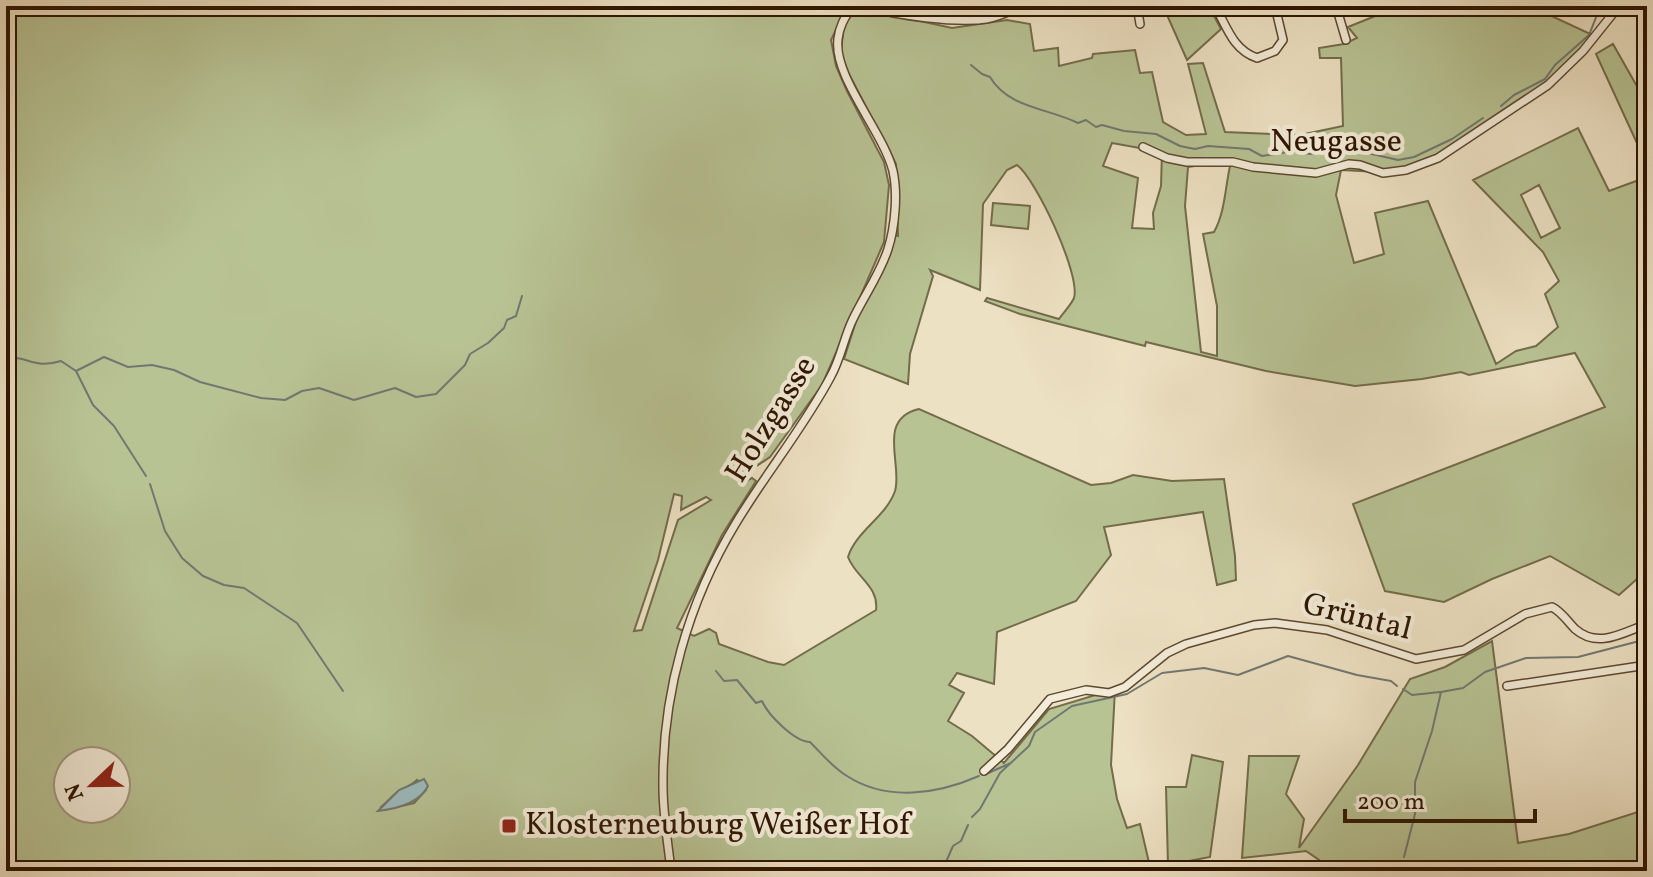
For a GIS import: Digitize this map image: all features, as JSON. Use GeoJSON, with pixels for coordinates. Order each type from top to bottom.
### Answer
{"type":"FeatureCollection","features":[{"type":"Feature","properties":{"kind":"street","name":"Holzgasse"},"geometry":{"type":"LineString","coordinates":[[671,871],[663,790],[664,737],[679,653],[696,601],[735,524],[833,373],[854,316],[880,269],[891,239],[895,197],[893,174],[838,53],[840,29],[852,6]]}},
{"type":"Feature","properties":{"kind":"street"},"geometry":{"type":"LineString","coordinates":[[867,6],[979,20],[1022,6]]}},
{"type":"Feature","properties":{"kind":"street"},"geometry":{"type":"LineString","coordinates":[[979,6],[979,20]]}},
{"type":"Feature","properties":{"kind":"street"},"geometry":{"type":"LineString","coordinates":[[1137,6],[1140,24]]}},
{"type":"Feature","properties":{"kind":"street"},"geometry":{"type":"LineString","coordinates":[[1215,6],[1236,46],[1244,54],[1257,58],[1275,51],[1283,40],[1275,6]]}},
{"type":"Feature","properties":{"kind":"street"},"geometry":{"type":"LineString","coordinates":[[1336,6],[1346,40]]}},
{"type":"Feature","properties":{"kind":"street","name":"Neugasse"},"geometry":{"type":"LineString","coordinates":[[1143,147],[1167,158],[1187,162],[1233,162],[1316,173],[1349,164],[1383,173],[1406,170],[1438,158],[1548,85],[1583,51],[1619,6]]}},
{"type":"Feature","properties":{"kind":"street","name":"Grüntal"},"geometry":{"type":"LineString","coordinates":[[984,771],[1008,749],[1050,699],[1086,690],[1109,693],[1125,687],[1167,653],[1186,644],[1238,634],[1254,625],[1275,623],[1327,630],[1416,659],[1464,650],[1525,614],[1552,607],[1587,637],[1602,641],[1647,624]]}},
{"type":"Feature","properties":{"kind":"street"},"geometry":{"type":"LineString","coordinates":[[1507,686],[1647,665]]}},
{"type":"Feature","properties":{"kind":"green space"},"geometry":{"type":"Polygon","coordinates":[[[6,6],[848,6],[831,40],[836,66],[884,162],[889,185],[884,242],[822,385],[770,457],[745,474],[742,483],[752,478],[756,481],[722,535],[677,628],[694,636],[709,629],[716,633],[719,644],[784,665],[876,610],[871,588],[848,557],[857,539],[891,500],[897,480],[894,444],[898,422],[906,414],[919,409],[1091,485],[1111,483],[1133,475],[1172,481],[1224,479],[1236,580],[1217,585],[1203,512],[1104,527],[1111,555],[1076,601],[997,632],[994,684],[957,673],[949,685],[964,693],[948,721],[1004,763],[1049,709],[1115,689],[1111,765],[1117,799],[1127,828],[1140,824],[1151,871],[6,871],[6,6]],[[674,494],[658,560],[634,631],[642,630],[678,520],[711,500],[706,497],[681,510],[682,496],[674,494]],[[417,780],[381,807],[384,810],[414,803],[426,790],[417,780]]]}},
{"type":"Feature","properties":{"kind":"green space"},"geometry":{"type":"Polygon","coordinates":[[[1163,6],[1220,6],[1214,16],[1221,29],[1187,60],[1163,6]]]}},
{"type":"Feature","properties":{"kind":"green space"},"geometry":{"type":"Polygon","coordinates":[[[1400,6],[1530,6],[1597,37],[1552,86],[1438,159],[1399,173],[1341,170],[1336,195],[1354,263],[1384,254],[1375,213],[1428,201],[1496,364],[1516,351],[1536,346],[1558,327],[1545,294],[1559,281],[1543,252],[1473,180],[1578,128],[1609,191],[1647,177],[1647,570],[1619,595],[1550,556],[1444,602],[1385,591],[1353,504],[1605,407],[1575,353],[1469,375],[1461,372],[1355,386],[1266,371],[1146,342],[1145,346],[1020,314],[985,301],[987,298],[1059,319],[1074,298],[1074,286],[1071,269],[1055,228],[1035,188],[1017,165],[1007,170],[983,204],[980,290],[930,270],[933,276],[910,354],[908,384],[844,359],[858,315],[889,257],[894,235],[898,236],[896,164],[849,74],[841,52],[844,25],[855,7],[952,28],[1007,20],[1030,24],[1034,51],[1058,48],[1059,66],[1092,58],[1093,54],[1135,50],[1140,73],[1152,72],[1163,122],[1186,135],[1206,134],[1188,64],[1203,63],[1225,132],[1300,135],[1343,126],[1341,58],[1320,58],[1319,48],[1344,44],[1357,38],[1348,27],[1400,6]],[[1112,143],[1103,166],[1138,178],[1132,228],[1154,229],[1153,213],[1161,186],[1162,152],[1112,143]],[[1208,164],[1188,167],[1185,206],[1201,352],[1217,356],[1217,306],[1203,234],[1214,232],[1218,224],[1230,166],[1208,164]],[[1539,185],[1521,195],[1541,238],[1560,228],[1539,185]]]}},
{"type":"Feature","properties":{"kind":"green space"},"geometry":{"type":"Polygon","coordinates":[[[1613,44],[1647,104],[1647,165],[1596,54],[1613,44]]]}},
{"type":"Feature","properties":{"kind":"green space"},"geometry":{"type":"Polygon","coordinates":[[[993,203],[1030,206],[1028,229],[991,225],[993,203]]]}},
{"type":"Feature","properties":{"kind":"green space"},"geometry":{"type":"Polygon","coordinates":[[[1492,641],[1518,843],[1569,834],[1647,809],[1647,871],[1452,871],[1448,864],[1433,861],[1432,871],[1323,871],[1319,860],[1306,851],[1242,858],[1249,756],[1299,756],[1286,794],[1304,819],[1299,848],[1358,765],[1410,679],[1445,667],[1492,641]]]}},
{"type":"Feature","properties":{"kind":"green space"},"geometry":{"type":"Polygon","coordinates":[[[1192,755],[1223,762],[1210,857],[1168,865],[1166,787],[1186,787],[1192,755]]]}},
{"type":"Feature","properties":{"kind":"water"},"geometry":{"type":"Polygon","coordinates":[[[424,779],[428,786],[419,797],[399,807],[378,811],[399,790],[424,779]]]}},
{"type":"Feature","properties":{"kind":"waterway"},"geometry":{"type":"LineString","coordinates":[[1501,106],[1514,95],[1545,79],[1555,65],[1589,35],[1599,10],[1604,6]]}},
{"type":"Feature","properties":{"kind":"waterway"},"geometry":{"type":"LineString","coordinates":[[971,65],[1018,101],[1078,123],[1086,120],[1096,127],[1102,125],[1156,134],[1180,146],[1195,149],[1208,146],[1249,149],[1262,156],[1294,151],[1310,154],[1346,148],[1398,160],[1414,157],[1452,139],[1483,118]]}},
{"type":"Feature","properties":{"kind":"waterway"},"geometry":{"type":"LineString","coordinates":[[76,371],[104,357],[128,367],[152,365],[174,370],[200,382],[261,398],[285,400],[302,391],[319,388],[354,400],[395,388],[416,397],[436,394],[465,365],[470,354],[488,343],[504,328],[507,320],[516,316],[522,296]]}},
{"type":"Feature","properties":{"kind":"waterway"},"geometry":{"type":"LineString","coordinates":[[6,357],[44,364],[61,361],[76,371],[93,405],[114,426],[146,476]]}},
{"type":"Feature","properties":{"kind":"waterway"},"geometry":{"type":"LineString","coordinates":[[150,484],[165,531],[182,558],[203,576],[224,585],[244,588],[297,623],[343,691]]}},
{"type":"Feature","properties":{"kind":"waterway"},"geometry":{"type":"LineString","coordinates":[[1404,857],[1415,814],[1415,782],[1441,692],[1463,688],[1485,672],[1526,658],[1578,657],[1647,639]]}},
{"type":"Feature","properties":{"kind":"waterway"},"geometry":{"type":"LineString","coordinates":[[972,817],[980,809],[1000,773],[1029,746],[1035,732],[1072,706],[1127,694],[1162,673],[1204,668],[1238,675],[1288,656],[1391,681],[1397,686]]}},
{"type":"Feature","properties":{"kind":"waterway"},"geometry":{"type":"LineString","coordinates":[[716,671],[724,681],[737,680],[756,703],[762,701],[790,733],[810,742],[837,769],[862,784],[896,792],[930,791],[979,776]]}},
{"type":"Feature","properties":{"kind":"waterway"},"geometry":{"type":"LineString","coordinates":[[1403,689],[1412,695],[1440,692]]}},
{"type":"Feature","properties":{"kind":"waterway"},"geometry":{"type":"LineString","coordinates":[[986,774],[1011,763]]}},
{"type":"Feature","properties":{"kind":"waterway"},"geometry":{"type":"LineString","coordinates":[[942,871],[953,846],[961,841],[968,825]]}},
{"type":"Feature","properties":{"kind":"place","name":"Klosterneuburg Weißer Hof"},"geometry":{"type":"Point","coordinates":[509,826]}}]}
